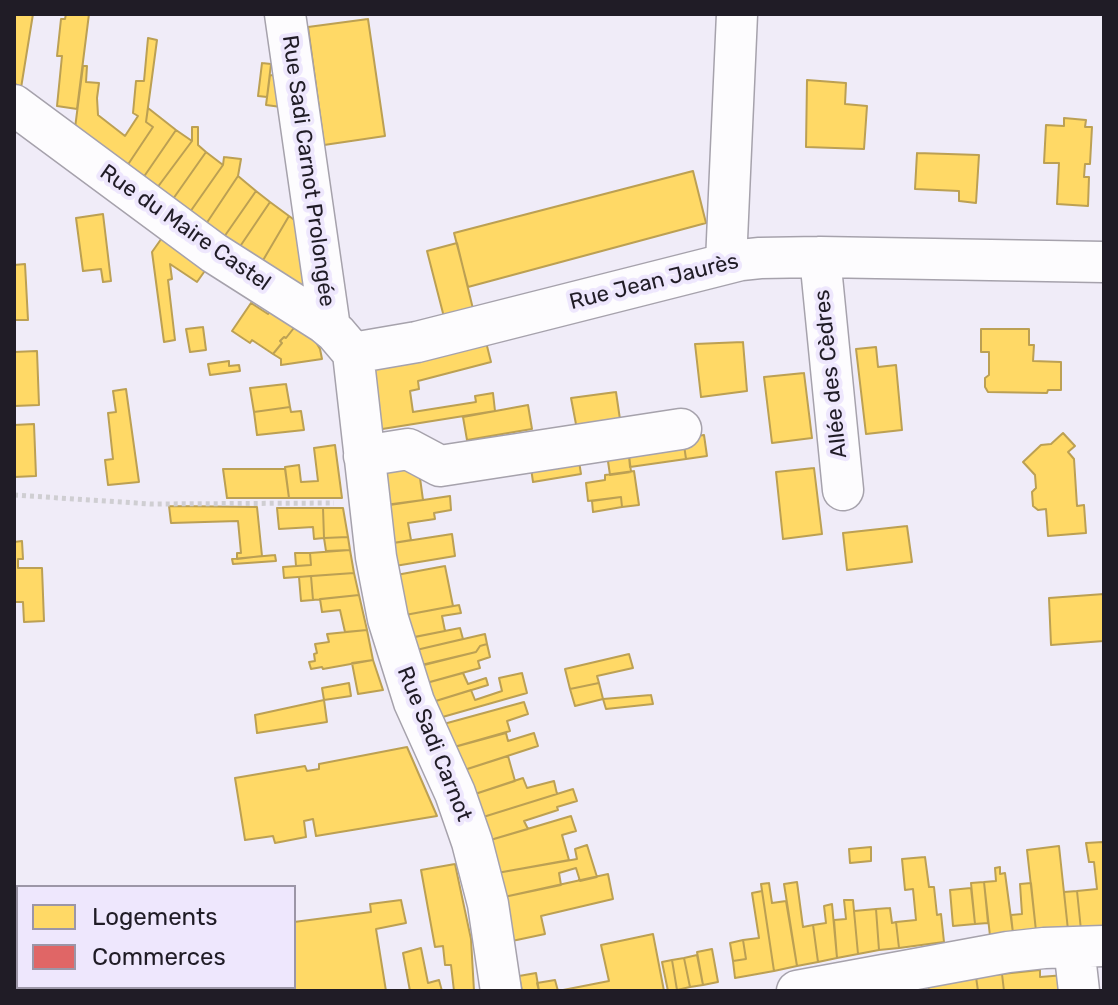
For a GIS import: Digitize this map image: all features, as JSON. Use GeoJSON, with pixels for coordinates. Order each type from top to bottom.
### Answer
{"type":"FeatureCollection","features":[{"type":"Feature","properties":{"kind":"street","name":"Rue Sadi Carnot Prolongée"},"geometry":{"type":"LineString","coordinates":[[285,14],[341,341]]}},
{"type":"Feature","properties":{"kind":"street"},"geometry":{"type":"LineString","coordinates":[[726,262],[737,14]]}},
{"type":"Feature","properties":{"kind":"street","name":"Rue du Maire Castel"},"geometry":{"type":"LineString","coordinates":[[14,105],[214,253],[341,341]]}},
{"type":"Feature","properties":{"kind":"street","name":"Allée des Cèdres"},"geometry":{"type":"LineString","coordinates":[[820,257],[843,490]]}},
{"type":"Feature","properties":{"kind":"street","name":"Rue Jean Jaurès"},"geometry":{"type":"LineString","coordinates":[[341,341],[417,342],[726,262],[760,258],[1104,262]]}},
{"type":"Feature","properties":{"kind":"street","name":"Rue Sadi Carnot"},"geometry":{"type":"LineString","coordinates":[[341,341],[364,456],[376,557],[388,619],[414,702],[455,793],[472,842],[488,904],[501,991]]}},
{"type":"Feature","properties":{"kind":"street"},"geometry":{"type":"LineString","coordinates":[[364,456],[408,449],[440,466],[681,429]]}},
{"type":"Feature","properties":{"kind":"street"},"geometry":{"type":"LineString","coordinates":[[797,991],[1008,952],[1089,947],[1079,991]]}},
{"type":"Feature","properties":{"kind":"path"},"geometry":{"type":"LineString","coordinates":[[14,495],[151,504],[371,503]]}},
{"type":"Feature","properties":{"kind":"building: Logements"},"geometry":{"type":"Polygon","coordinates":[[[14,14],[33,14],[21,88],[14,83],[14,14]]]}},
{"type":"Feature","properties":{"kind":"building: Logements"},"geometry":{"type":"Polygon","coordinates":[[[66,14],[89,14],[77,109],[57,106],[62,56],[57,56],[61,19],[65,19],[66,14]]]}},
{"type":"Feature","properties":{"kind":"building: Logements"},"geometry":{"type":"Polygon","coordinates":[[[368,19],[385,136],[324,145],[308,27],[368,19]]]}},
{"type":"Feature","properties":{"kind":"building: Logements"},"geometry":{"type":"Polygon","coordinates":[[[148,38],[157,40],[146,122],[153,127],[127,166],[75,128],[83,66],[87,66],[86,82],[99,83],[98,115],[125,136],[138,116],[133,113],[136,81],[144,81],[148,38]]]}},
{"type":"Feature","properties":{"kind":"building: Logements"},"geometry":{"type":"Polygon","coordinates":[[[262,63],[271,64],[267,97],[258,96],[262,63]]]}},
{"type":"Feature","properties":{"kind":"building: Logements"},"geometry":{"type":"Polygon","coordinates":[[[270,75],[284,77],[281,107],[266,105],[270,75]]]}},
{"type":"Feature","properties":{"kind":"building: Logements"},"geometry":{"type":"Polygon","coordinates":[[[807,80],[846,83],[845,104],[867,106],[864,149],[806,147],[807,80]]]}},
{"type":"Feature","properties":{"kind":"building: Logements"},"geometry":{"type":"Polygon","coordinates":[[[148,108],[176,130],[143,178],[127,166],[153,127],[146,122],[148,108]]]}},
{"type":"Feature","properties":{"kind":"building: Logements"},"geometry":{"type":"Polygon","coordinates":[[[1064,118],[1086,120],[1085,127],[1092,127],[1090,164],[1085,164],[1084,177],[1089,177],[1088,206],[1057,204],[1059,163],[1044,163],[1046,125],[1064,126],[1064,118]]]}},
{"type":"Feature","properties":{"kind":"building: Logements"},"geometry":{"type":"Polygon","coordinates":[[[192,127],[198,127],[198,145],[206,152],[173,199],[157,188],[192,141],[192,127]]]}},
{"type":"Feature","properties":{"kind":"building: Logements"},"geometry":{"type":"Polygon","coordinates":[[[176,130],[192,141],[157,188],[143,178],[176,130]]]}},
{"type":"Feature","properties":{"kind":"building: Logements"},"geometry":{"type":"Polygon","coordinates":[[[206,152],[223,165],[190,212],[173,199],[206,152]]]}},
{"type":"Feature","properties":{"kind":"building: Logements"},"geometry":{"type":"Polygon","coordinates":[[[917,153],[979,155],[976,203],[959,201],[959,191],[915,189],[917,153]]]}},
{"type":"Feature","properties":{"kind":"building: Logements"},"geometry":{"type":"Polygon","coordinates":[[[224,157],[241,159],[238,176],[206,224],[190,212],[223,165],[224,157]]]}},
{"type":"Feature","properties":{"kind":"building: Logements"},"geometry":{"type":"Polygon","coordinates":[[[693,171],[706,223],[468,287],[454,233],[693,171]]]}},
{"type":"Feature","properties":{"kind":"building: Logements"},"geometry":{"type":"Polygon","coordinates":[[[238,176],[256,191],[224,237],[206,224],[238,176]]]}},
{"type":"Feature","properties":{"kind":"building: Logements"},"geometry":{"type":"Polygon","coordinates":[[[256,191],[270,202],[239,248],[224,237],[256,191]]]}},
{"type":"Feature","properties":{"kind":"building: Logements"},"geometry":{"type":"Polygon","coordinates":[[[270,202],[289,216],[262,262],[239,248],[270,202]]]}},
{"type":"Feature","properties":{"kind":"building: Logements"},"geometry":{"type":"Polygon","coordinates":[[[103,214],[111,281],[103,282],[101,269],[83,271],[76,218],[103,214]]]}},
{"type":"Feature","properties":{"kind":"building: Logements"},"geometry":{"type":"Polygon","coordinates":[[[289,216],[304,227],[314,293],[262,262],[289,216]]]}},
{"type":"Feature","properties":{"kind":"building: Logements"},"geometry":{"type":"Polygon","coordinates":[[[164,235],[209,265],[197,282],[170,264],[172,279],[168,280],[175,340],[164,342],[152,252],[164,235]]]}},
{"type":"Feature","properties":{"kind":"building: Logements"},"geometry":{"type":"Polygon","coordinates":[[[457,243],[474,313],[445,321],[427,251],[457,243]]]}},
{"type":"Feature","properties":{"kind":"building: Logements"},"geometry":{"type":"Polygon","coordinates":[[[25,264],[28,320],[14,320],[14,265],[25,264]]]}},
{"type":"Feature","properties":{"kind":"building: Logements"},"geometry":{"type":"Polygon","coordinates":[[[251,303],[268,314],[273,306],[297,324],[280,341],[282,343],[273,354],[232,331],[251,303]]]}},
{"type":"Feature","properties":{"kind":"building: Logements"},"geometry":{"type":"Polygon","coordinates":[[[297,324],[313,337],[322,359],[281,365],[281,359],[273,354],[282,343],[280,341],[297,324]]]}},
{"type":"Feature","properties":{"kind":"building: Logements"},"geometry":{"type":"Polygon","coordinates":[[[203,327],[206,350],[190,352],[186,329],[203,327]]]}},
{"type":"Feature","properties":{"kind":"building: Logements"},"geometry":{"type":"Polygon","coordinates":[[[981,329],[1029,329],[1029,345],[1034,345],[1033,361],[1061,362],[1061,390],[1048,390],[1047,393],[988,392],[985,378],[989,375],[989,352],[981,352],[981,329]]]}},
{"type":"Feature","properties":{"kind":"building: Logements"},"geometry":{"type":"Polygon","coordinates":[[[485,338],[491,362],[418,381],[419,389],[410,391],[413,412],[476,402],[475,396],[493,393],[495,411],[376,430],[370,370],[485,338]]]}},
{"type":"Feature","properties":{"kind":"building: Logements"},"geometry":{"type":"Polygon","coordinates":[[[743,342],[747,391],[701,397],[695,344],[743,342]]]}},
{"type":"Feature","properties":{"kind":"building: Logements"},"geometry":{"type":"Polygon","coordinates":[[[876,347],[878,367],[896,365],[902,430],[866,434],[856,349],[876,347]]]}},
{"type":"Feature","properties":{"kind":"building: Logements"},"geometry":{"type":"Polygon","coordinates":[[[37,351],[39,405],[14,406],[14,352],[37,351]]]}},
{"type":"Feature","properties":{"kind":"building: Logements"},"geometry":{"type":"Polygon","coordinates":[[[229,361],[229,366],[239,365],[240,371],[210,375],[208,364],[229,361]]]}},
{"type":"Feature","properties":{"kind":"building: Logements"},"geometry":{"type":"Polygon","coordinates":[[[804,373],[812,438],[772,443],[764,377],[804,373]]]}},
{"type":"Feature","properties":{"kind":"building: Logements"},"geometry":{"type":"Polygon","coordinates":[[[286,384],[290,407],[254,412],[250,388],[286,384]]]}},
{"type":"Feature","properties":{"kind":"building: Logements"},"geometry":{"type":"Polygon","coordinates":[[[126,389],[139,482],[108,485],[105,460],[113,459],[108,413],[116,412],[113,391],[126,389]]]}},
{"type":"Feature","properties":{"kind":"building: Logements"},"geometry":{"type":"Polygon","coordinates":[[[616,392],[622,433],[579,440],[571,398],[616,392]]]}},
{"type":"Feature","properties":{"kind":"building: Logements"},"geometry":{"type":"Polygon","coordinates":[[[528,405],[532,429],[467,440],[463,417],[528,405]]]}},
{"type":"Feature","properties":{"kind":"building: Logements"},"geometry":{"type":"Polygon","coordinates":[[[290,407],[291,412],[301,411],[304,430],[257,435],[254,412],[290,407]]]}},
{"type":"Feature","properties":{"kind":"building: Logements"},"geometry":{"type":"Polygon","coordinates":[[[34,424],[36,476],[14,477],[14,425],[34,424]]]}},
{"type":"Feature","properties":{"kind":"building: Logements"},"geometry":{"type":"Polygon","coordinates":[[[1063,433],[1075,446],[1068,452],[1074,459],[1077,506],[1084,505],[1086,533],[1048,536],[1046,509],[1038,510],[1033,506],[1035,475],[1023,462],[1041,445],[1051,444],[1063,433]]]}},
{"type":"Feature","properties":{"kind":"building: Logements"},"geometry":{"type":"Polygon","coordinates":[[[704,435],[707,456],[686,459],[683,438],[704,435]]]}},
{"type":"Feature","properties":{"kind":"building: Logements"},"geometry":{"type":"Polygon","coordinates":[[[683,438],[686,459],[630,467],[628,446],[683,438]]]}},
{"type":"Feature","properties":{"kind":"building: Logements"},"geometry":{"type":"Polygon","coordinates":[[[335,445],[342,498],[289,498],[285,467],[299,465],[301,482],[318,481],[314,448],[335,445]]]}},
{"type":"Feature","properties":{"kind":"building: Logements"},"geometry":{"type":"Polygon","coordinates":[[[628,446],[631,472],[610,475],[606,448],[628,446]]]}},
{"type":"Feature","properties":{"kind":"building: Logements"},"geometry":{"type":"Polygon","coordinates":[[[578,455],[581,474],[533,482],[530,461],[578,455]]]}},
{"type":"Feature","properties":{"kind":"building: Logements"},"geometry":{"type":"Polygon","coordinates":[[[383,463],[424,470],[420,478],[423,500],[385,505],[383,463]]]}},
{"type":"Feature","properties":{"kind":"building: Logements"},"geometry":{"type":"Polygon","coordinates":[[[814,468],[822,534],[783,539],[776,472],[814,468]]]}},
{"type":"Feature","properties":{"kind":"building: Logements"},"geometry":{"type":"Polygon","coordinates":[[[223,469],[285,469],[289,498],[227,498],[223,469]]]}},
{"type":"Feature","properties":{"kind":"building: Logements"},"geometry":{"type":"Polygon","coordinates":[[[634,471],[639,505],[622,507],[621,497],[588,501],[586,483],[605,480],[605,475],[634,471]]]}},
{"type":"Feature","properties":{"kind":"building: Logements"},"geometry":{"type":"Polygon","coordinates":[[[450,496],[451,510],[434,513],[435,519],[408,523],[411,540],[387,544],[383,506],[450,496]]]}},
{"type":"Feature","properties":{"kind":"building: Logements"},"geometry":{"type":"Polygon","coordinates":[[[621,497],[622,507],[593,512],[592,501],[621,497]]]}},
{"type":"Feature","properties":{"kind":"building: Logements"},"geometry":{"type":"Polygon","coordinates":[[[169,506],[257,507],[262,556],[237,559],[237,553],[241,553],[238,521],[171,523],[169,506]]]}},
{"type":"Feature","properties":{"kind":"building: Logements"},"geometry":{"type":"Polygon","coordinates":[[[277,508],[323,508],[324,538],[314,539],[313,527],[279,529],[277,508]]]}},
{"type":"Feature","properties":{"kind":"building: Logements"},"geometry":{"type":"Polygon","coordinates":[[[323,508],[343,508],[348,537],[324,538],[323,508]]]}},
{"type":"Feature","properties":{"kind":"building: Logements"},"geometry":{"type":"Polygon","coordinates":[[[907,526],[912,562],[847,570],[843,533],[907,526]]]}},
{"type":"Feature","properties":{"kind":"building: Logements"},"geometry":{"type":"Polygon","coordinates":[[[452,534],[455,556],[389,567],[387,544],[452,534]]]}},
{"type":"Feature","properties":{"kind":"building: Logements"},"geometry":{"type":"Polygon","coordinates":[[[348,537],[350,550],[326,551],[324,538],[348,537]]]}},
{"type":"Feature","properties":{"kind":"building: Logements"},"geometry":{"type":"Polygon","coordinates":[[[22,541],[23,559],[18,559],[18,568],[42,568],[44,621],[24,622],[23,602],[14,602],[14,542],[22,541]]]}},
{"type":"Feature","properties":{"kind":"building: Logements"},"geometry":{"type":"Polygon","coordinates":[[[350,550],[354,573],[284,578],[283,567],[311,565],[310,553],[350,550]]]}},
{"type":"Feature","properties":{"kind":"building: Logements"},"geometry":{"type":"Polygon","coordinates":[[[295,553],[310,553],[311,565],[296,566],[295,553]]]}},
{"type":"Feature","properties":{"kind":"building: Logements"},"geometry":{"type":"Polygon","coordinates":[[[275,555],[276,561],[233,564],[232,559],[275,555]]]}},
{"type":"Feature","properties":{"kind":"building: Logements"},"geometry":{"type":"Polygon","coordinates":[[[445,566],[453,606],[400,616],[391,576],[445,566]]]}},
{"type":"Feature","properties":{"kind":"building: Logements"},"geometry":{"type":"Polygon","coordinates":[[[354,573],[359,595],[313,600],[311,576],[354,573]]]}},
{"type":"Feature","properties":{"kind":"building: Logements"},"geometry":{"type":"Polygon","coordinates":[[[311,576],[313,600],[301,601],[299,577],[311,576]]]}},
{"type":"Feature","properties":{"kind":"building: Logements"},"geometry":{"type":"Polygon","coordinates":[[[1104,594],[1104,641],[1051,645],[1049,598],[1104,594]]]}},
{"type":"Feature","properties":{"kind":"building: Logements"},"geometry":{"type":"Polygon","coordinates":[[[359,595],[367,630],[345,632],[340,610],[322,612],[320,599],[359,595]]]}},
{"type":"Feature","properties":{"kind":"building: Logements"},"geometry":{"type":"Polygon","coordinates":[[[459,605],[461,613],[442,616],[445,631],[405,639],[400,616],[459,605]]]}},
{"type":"Feature","properties":{"kind":"building: Logements"},"geometry":{"type":"Polygon","coordinates":[[[460,628],[463,639],[412,651],[409,638],[460,628]]]}},
{"type":"Feature","properties":{"kind":"building: Logements"},"geometry":{"type":"Polygon","coordinates":[[[367,630],[373,660],[311,669],[309,662],[315,661],[314,654],[317,653],[315,644],[329,642],[327,634],[367,630]]]}},
{"type":"Feature","properties":{"kind":"building: Logements"},"geometry":{"type":"Polygon","coordinates":[[[485,634],[487,644],[480,646],[476,652],[416,667],[412,651],[485,634]]]}},
{"type":"Feature","properties":{"kind":"building: Logements"},"geometry":{"type":"Polygon","coordinates":[[[487,644],[490,657],[478,661],[480,668],[419,685],[413,667],[476,652],[480,646],[487,644]]]}},
{"type":"Feature","properties":{"kind":"building: Logements"},"geometry":{"type":"Polygon","coordinates":[[[629,654],[633,668],[597,676],[599,683],[570,689],[565,669],[629,654]]]}},
{"type":"Feature","properties":{"kind":"building: Logements"},"geometry":{"type":"Polygon","coordinates":[[[373,660],[383,690],[358,694],[352,663],[373,660]]]}},
{"type":"Feature","properties":{"kind":"building: Logements"},"geometry":{"type":"Polygon","coordinates":[[[463,673],[468,684],[486,678],[488,685],[426,704],[419,685],[463,673]]]}},
{"type":"Feature","properties":{"kind":"building: Logements"},"geometry":{"type":"Polygon","coordinates":[[[522,673],[527,693],[432,720],[426,704],[471,690],[475,700],[502,691],[499,678],[522,673]]]}},
{"type":"Feature","properties":{"kind":"building: Logements"},"geometry":{"type":"Polygon","coordinates":[[[349,683],[351,696],[324,700],[322,688],[349,683]]]}},
{"type":"Feature","properties":{"kind":"building: Logements"},"geometry":{"type":"Polygon","coordinates":[[[599,683],[603,699],[575,706],[570,689],[599,683]]]}},
{"type":"Feature","properties":{"kind":"building: Logements"},"geometry":{"type":"Polygon","coordinates":[[[651,695],[653,704],[606,709],[603,699],[651,695]]]}},
{"type":"Feature","properties":{"kind":"building: Logements"},"geometry":{"type":"Polygon","coordinates":[[[324,700],[327,722],[257,733],[255,715],[324,700]]]}},
{"type":"Feature","properties":{"kind":"building: Logements"},"geometry":{"type":"Polygon","coordinates":[[[524,702],[528,714],[507,721],[510,731],[447,749],[440,725],[524,702]]]}},
{"type":"Feature","properties":{"kind":"building: Logements"},"geometry":{"type":"Polygon","coordinates":[[[506,733],[508,741],[534,733],[538,746],[458,772],[447,749],[506,733]]]}},
{"type":"Feature","properties":{"kind":"building: Logements"},"geometry":{"type":"Polygon","coordinates":[[[407,747],[437,816],[316,836],[313,819],[304,821],[306,837],[275,843],[273,836],[245,840],[235,778],[305,766],[307,771],[319,769],[319,764],[407,747]]]}},
{"type":"Feature","properties":{"kind":"building: Logements"},"geometry":{"type":"Polygon","coordinates":[[[508,756],[515,781],[469,796],[458,772],[508,756]]]}},
{"type":"Feature","properties":{"kind":"building: Logements"},"geometry":{"type":"Polygon","coordinates":[[[523,778],[527,788],[554,781],[557,794],[480,818],[469,796],[523,778]]]}},
{"type":"Feature","properties":{"kind":"building: Logements"},"geometry":{"type":"Polygon","coordinates":[[[573,789],[577,801],[524,821],[528,829],[487,841],[480,818],[573,789]]]}},
{"type":"Feature","properties":{"kind":"building: Logements"},"geometry":{"type":"Polygon","coordinates":[[[571,816],[576,831],[562,835],[569,860],[497,873],[487,841],[571,816]]]}},
{"type":"Feature","properties":{"kind":"building: Logements"},"geometry":{"type":"Polygon","coordinates":[[[1103,842],[1104,929],[1081,930],[1077,891],[1097,889],[1094,862],[1089,862],[1086,843],[1103,842]]]}},
{"type":"Feature","properties":{"kind":"building: Logements"},"geometry":{"type":"Polygon","coordinates":[[[587,845],[597,877],[580,881],[576,868],[559,873],[561,885],[504,897],[497,873],[577,859],[575,849],[587,845]]]}},
{"type":"Feature","properties":{"kind":"building: Logements"},"geometry":{"type":"Polygon","coordinates":[[[1059,846],[1068,930],[1036,931],[1027,850],[1059,846]]]}},
{"type":"Feature","properties":{"kind":"building: Logements"},"geometry":{"type":"Polygon","coordinates":[[[871,847],[871,861],[850,863],[849,849],[871,847]]]}},
{"type":"Feature","properties":{"kind":"building: Logements"},"geometry":{"type":"Polygon","coordinates":[[[925,857],[929,887],[934,887],[937,915],[941,914],[944,942],[899,948],[896,922],[916,920],[913,889],[905,890],[902,859],[925,857]]]}},
{"type":"Feature","properties":{"kind":"building: Logements"},"geometry":{"type":"Polygon","coordinates":[[[455,864],[471,939],[474,991],[454,991],[451,965],[445,965],[443,946],[435,947],[421,870],[455,864]]]}},
{"type":"Feature","properties":{"kind":"building: Logements"},"geometry":{"type":"Polygon","coordinates":[[[1000,867],[1000,874],[1005,873],[1013,933],[990,936],[984,882],[996,881],[995,868],[1000,867]]]}},
{"type":"Feature","properties":{"kind":"building: Logements"},"geometry":{"type":"Polygon","coordinates":[[[608,874],[613,899],[541,916],[545,934],[512,941],[504,897],[608,874]]]}},
{"type":"Feature","properties":{"kind":"building: Logements"},"geometry":{"type":"Polygon","coordinates":[[[797,882],[803,927],[813,925],[818,962],[797,966],[784,884],[797,882]]]}},
{"type":"Feature","properties":{"kind":"building: Logements"},"geometry":{"type":"Polygon","coordinates":[[[984,882],[988,923],[975,924],[971,883],[984,882]]]}},
{"type":"Feature","properties":{"kind":"building: Logements"},"geometry":{"type":"Polygon","coordinates":[[[769,883],[772,903],[786,901],[797,966],[774,971],[761,884],[769,883]]]}},
{"type":"Feature","properties":{"kind":"building: Logements"},"geometry":{"type":"Polygon","coordinates":[[[1031,883],[1036,931],[1013,933],[1011,915],[1022,914],[1020,884],[1031,883]]]}},
{"type":"Feature","properties":{"kind":"building: Logements"},"geometry":{"type":"Polygon","coordinates":[[[971,888],[975,924],[953,926],[950,890],[971,888]]]}},
{"type":"Feature","properties":{"kind":"building: Logements"},"geometry":{"type":"Polygon","coordinates":[[[762,891],[774,971],[735,978],[733,961],[746,959],[743,940],[759,938],[752,893],[762,891]]]}},
{"type":"Feature","properties":{"kind":"building: Logements"},"geometry":{"type":"Polygon","coordinates":[[[1077,891],[1081,930],[1068,930],[1064,892],[1077,891]]]}},
{"type":"Feature","properties":{"kind":"building: Logements"},"geometry":{"type":"Polygon","coordinates":[[[401,900],[406,923],[376,929],[386,991],[293,991],[296,989],[296,922],[371,912],[370,904],[401,900]]]}},
{"type":"Feature","properties":{"kind":"building: Logements"},"geometry":{"type":"Polygon","coordinates":[[[844,900],[853,900],[858,954],[837,958],[834,920],[846,919],[844,900]]]}},
{"type":"Feature","properties":{"kind":"building: Logements"},"geometry":{"type":"Polygon","coordinates":[[[832,904],[837,958],[818,962],[813,925],[826,923],[824,906],[832,904]]]}},
{"type":"Feature","properties":{"kind":"building: Logements"},"geometry":{"type":"Polygon","coordinates":[[[890,908],[892,923],[896,922],[899,948],[879,950],[876,909],[890,908]]]}},
{"type":"Feature","properties":{"kind":"building: Logements"},"geometry":{"type":"Polygon","coordinates":[[[876,909],[879,950],[858,954],[854,911],[876,909]]]}},
{"type":"Feature","properties":{"kind":"building: Logements"},"geometry":{"type":"Polygon","coordinates":[[[653,934],[664,991],[558,991],[609,981],[601,945],[653,934]]]}},
{"type":"Feature","properties":{"kind":"building: Logements"},"geometry":{"type":"Polygon","coordinates":[[[743,940],[746,959],[733,961],[730,943],[743,940]]]}},
{"type":"Feature","properties":{"kind":"building: Logements"},"geometry":{"type":"Polygon","coordinates":[[[421,948],[428,983],[439,980],[442,991],[410,991],[403,953],[421,948]]]}},
{"type":"Feature","properties":{"kind":"building: Logements"},"geometry":{"type":"Polygon","coordinates":[[[712,949],[718,982],[703,985],[697,952],[712,949]]]}},
{"type":"Feature","properties":{"kind":"building: Logements"},"geometry":{"type":"Polygon","coordinates":[[[697,955],[703,985],[690,987],[684,958],[697,955]]]}},
{"type":"Feature","properties":{"kind":"building: Logements"},"geometry":{"type":"Polygon","coordinates":[[[684,958],[690,987],[677,990],[672,960],[684,958]]]}},
{"type":"Feature","properties":{"kind":"building: Logements"},"geometry":{"type":"Polygon","coordinates":[[[672,960],[677,990],[668,991],[662,962],[672,960]]]}},
{"type":"Feature","properties":{"kind":"building: Logements"},"geometry":{"type":"Polygon","coordinates":[[[1040,970],[1040,977],[1065,975],[1067,991],[1004,991],[1002,974],[1040,970]]]}},
{"type":"Feature","properties":{"kind":"building: Logements"},"geometry":{"type":"Polygon","coordinates":[[[536,973],[539,991],[522,991],[519,976],[536,973]]]}},
{"type":"Feature","properties":{"kind":"building: Logements"},"geometry":{"type":"Polygon","coordinates":[[[1002,974],[1004,991],[978,991],[976,977],[1002,974]]]}},
{"type":"Feature","properties":{"kind":"building: Logements"},"geometry":{"type":"Polygon","coordinates":[[[976,977],[978,991],[929,991],[928,985],[976,977]]]}},
{"type":"Feature","properties":{"kind":"building: Logements"},"geometry":{"type":"Polygon","coordinates":[[[555,980],[558,991],[539,991],[537,983],[555,980]]]}},
{"type":"Feature","properties":{"kind":"building: Logements"},"geometry":{"type":"Polygon","coordinates":[[[136,989],[218,989],[218,991],[136,989]]]}},
{"type":"Feature","properties":{"kind":"building: Commerces"},"geometry":{"type":"Polygon","coordinates":[[[256,989],[256,991],[218,991],[256,989]]]}}]}
